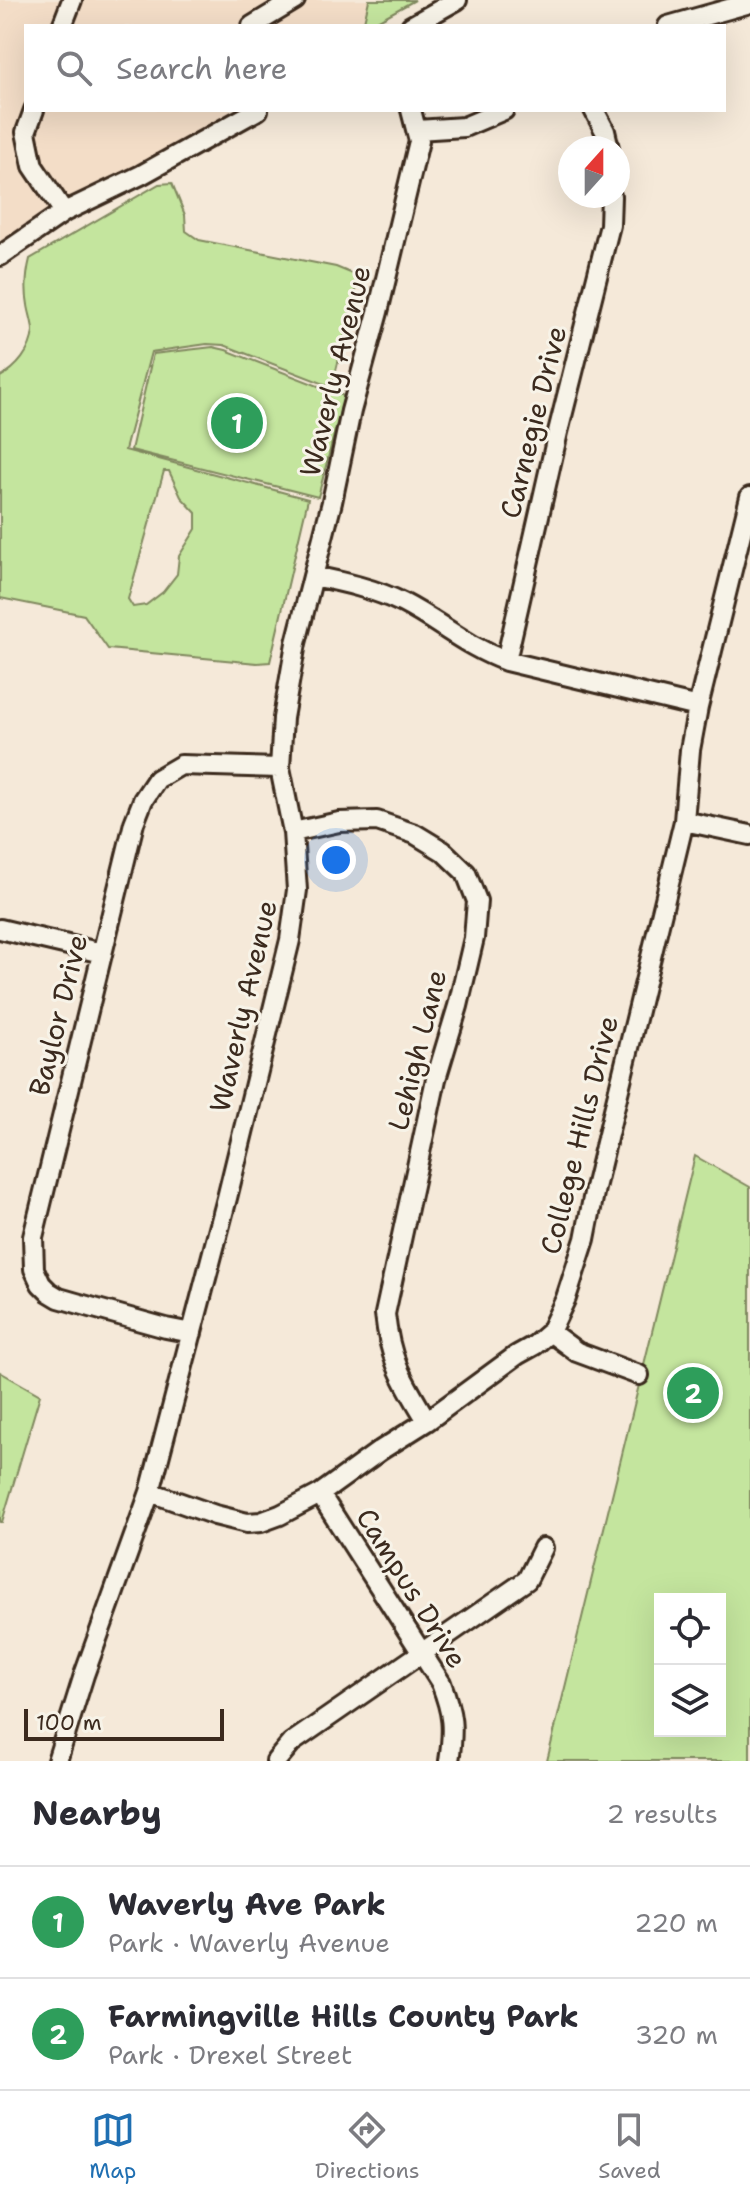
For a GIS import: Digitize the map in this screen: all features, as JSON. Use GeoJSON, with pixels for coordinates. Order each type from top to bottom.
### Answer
{"type":"FeatureCollection","features":[{"type":"Feature","properties":{"kind":"street"},"geometry":{"type":"LineString","coordinates":[[68,24],[72,0]]}},
{"type":"Feature","properties":{"kind":"street"},"geometry":{"type":"LineString","coordinates":[[255,24],[295,0]]}},
{"type":"Feature","properties":{"kind":"street"},"geometry":{"type":"LineString","coordinates":[[415,24],[457,0]]}},
{"type":"Feature","properties":{"kind":"street"},"geometry":{"type":"LineString","coordinates":[[675,24],[750,3]]}},
{"type":"Feature","properties":{"kind":"street"},"geometry":{"type":"LineString","coordinates":[[33,112],[26,132],[33,166],[64,212]]}},
{"type":"Feature","properties":{"kind":"street"},"geometry":{"type":"LineString","coordinates":[[0,256],[64,212],[141,175],[254,112]]}},
{"type":"Feature","properties":{"kind":"street","name":"Waverly Avenue"},"geometry":{"type":"LineString","coordinates":[[57,1761],[84,1675],[150,1492],[290,940],[297,890],[293,832],[280,768],[283,718],[296,643],[419,141],[412,112]]}},
{"type":"Feature","properties":{"kind":"street"},"geometry":{"type":"LineString","coordinates":[[417,130],[464,127],[499,112]]}},
{"type":"Feature","properties":{"kind":"street"},"geometry":{"type":"LineString","coordinates":[[595,112],[606,136]]}},
{"type":"Feature","properties":{"kind":"street","name":"Carnegie Drive"},"geometry":{"type":"LineString","coordinates":[[506,661],[558,432],[610,225],[611,208]]}},
{"type":"Feature","properties":{"kind":"street","name":"College Hills Drive"},"geometry":{"type":"LineString","coordinates":[[150,1492],[247,1523],[280,1515],[320,1494],[550,1332],[566,1298],[585,1239],[684,821],[690,750],[698,707],[750,497]]}},
{"type":"Feature","properties":{"kind":"street"},"geometry":{"type":"LineString","coordinates":[[313,576],[400,601],[461,641],[506,661],[698,707]]}},
{"type":"Feature","properties":{"kind":"street","name":"Baylor Drive"},"geometry":{"type":"LineString","coordinates":[[192,1333],[59,1298],[49,1292],[34,1269],[33,1237],[134,823],[143,800],[157,779],[181,765],[280,768]]}},
{"type":"Feature","properties":{"kind":"street","name":"Lehigh Lane"},"geometry":{"type":"LineString","coordinates":[[293,832],[339,822],[377,821],[415,834],[443,851],[466,873],[477,901],[474,938],[436,1079],[385,1314],[388,1342],[397,1370],[427,1421]]}},
{"type":"Feature","properties":{"kind":"street"},"geometry":{"type":"LineString","coordinates":[[684,821],[750,835]]}},
{"type":"Feature","properties":{"kind":"street"},"geometry":{"type":"LineString","coordinates":[[0,929],[102,953]]}},
{"type":"Feature","properties":{"kind":"street"},"geometry":{"type":"LineString","coordinates":[[550,1332],[577,1352],[639,1375]]}},
{"type":"Feature","properties":{"kind":"street","name":"Campus Drive"},"geometry":{"type":"LineString","coordinates":[[320,1494],[441,1683],[451,1709],[453,1730],[449,1761]]}},
{"type":"Feature","properties":{"kind":"street"},"geometry":{"type":"LineString","coordinates":[[276,1761],[291,1743],[527,1580],[543,1548]]}},
{"type":"Feature","properties":{"kind":"shaded area"},"geometry":{"type":"Polygon","coordinates":[[[0,0],[369,0],[363,24],[24,24],[24,112],[254,112],[0,256],[0,0]]]}},
{"type":"Feature","properties":{"kind":"green space"},"geometry":{"type":"Polygon","coordinates":[[[369,0],[415,0],[372,24],[363,24],[369,0]]]}},
{"type":"Feature","properties":{"kind":"green space"},"geometry":{"type":"Polygon","coordinates":[[[172,183],[185,215],[186,231],[199,240],[336,267],[353,274],[358,281],[332,387],[224,345],[207,344],[151,352],[125,450],[308,499],[270,662],[108,649],[84,615],[0,598],[0,377],[22,358],[32,338],[26,288],[30,259],[159,184],[172,183]],[[164,471],[128,599],[133,607],[146,605],[163,592],[177,574],[179,556],[196,529],[196,513],[181,497],[169,471],[164,471]]]}},
{"type":"Feature","properties":{"kind":"green space"},"geometry":{"type":"Polygon","coordinates":[[[213,347],[344,396],[318,497],[131,450],[153,354],[213,347]]]}},
{"type":"Feature","properties":{"kind":"green space"},"geometry":{"type":"Polygon","coordinates":[[[695,1156],[750,1187],[750,1761],[547,1761],[695,1156]]]}},
{"type":"Feature","properties":{"kind":"green space"},"geometry":{"type":"Polygon","coordinates":[[[0,1372],[40,1395],[2,1522],[0,1522],[0,1372]]]}},
{"type":"Feature","properties":{"kind":"place","name":"Waverly Ave Park"},"geometry":{"type":"Point","coordinates":[237,423]}},
{"type":"Feature","properties":{"kind":"place","name":"Farmingville Hills County Park"},"geometry":{"type":"Point","coordinates":[693,1393]}}]}
